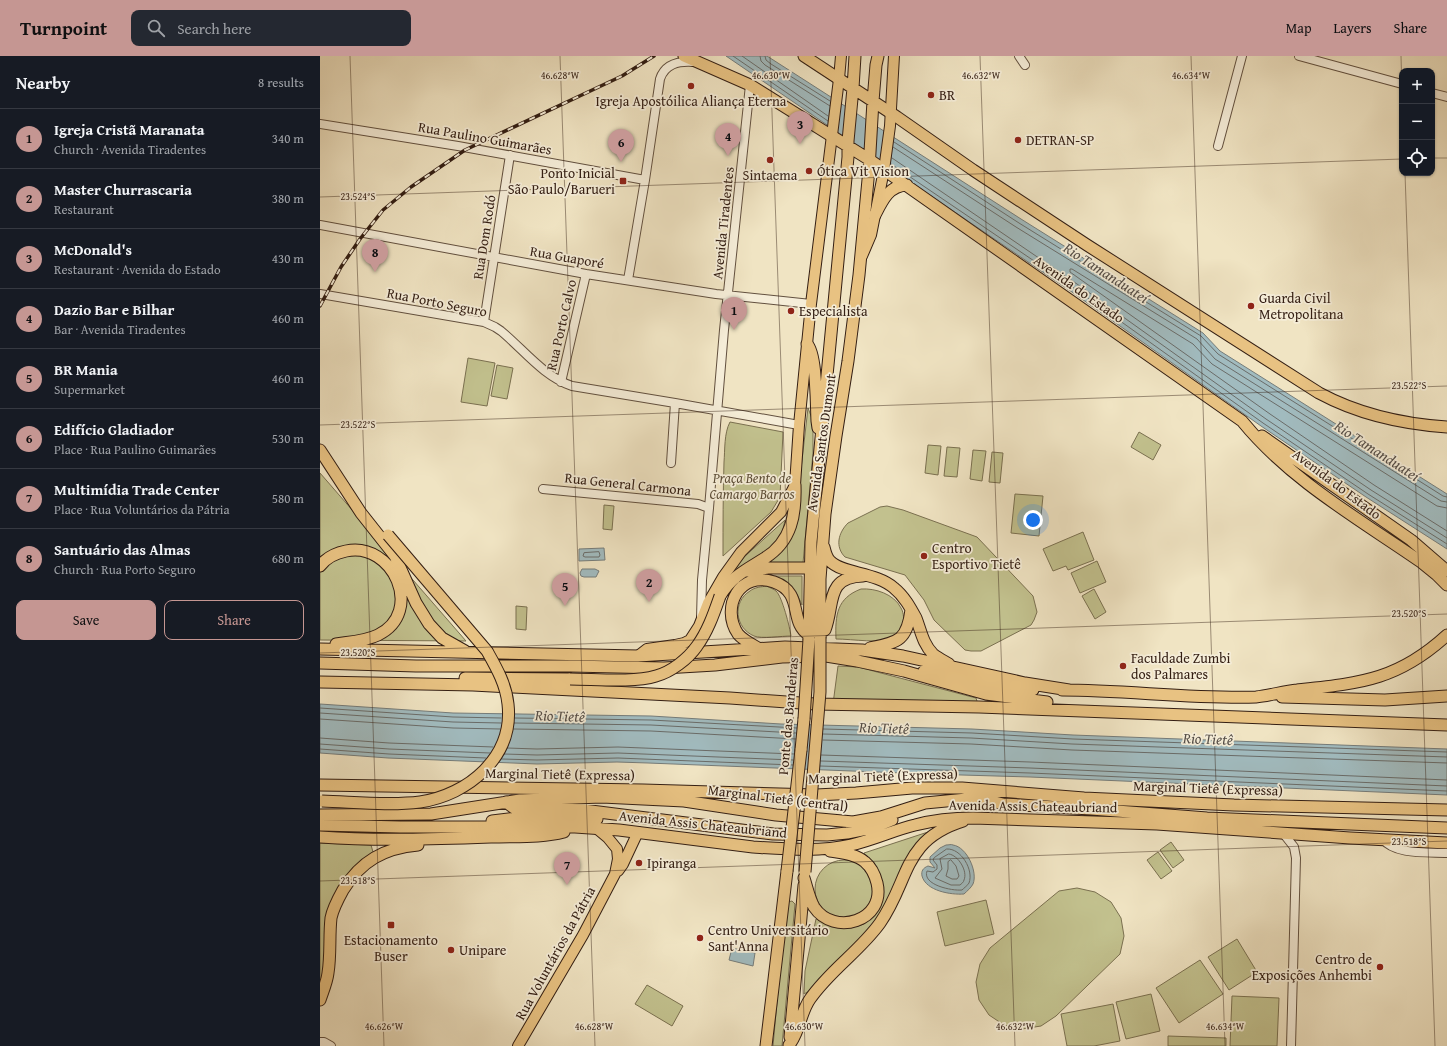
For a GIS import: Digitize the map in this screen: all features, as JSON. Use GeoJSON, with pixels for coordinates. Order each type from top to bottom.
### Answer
{"type":"FeatureCollection","features":[{"type":"Feature","properties":{"kind":"highway","name":"Avenida do Estado"},"geometry":{"type":"LineString","coordinates":[[684,56],[750,85],[832,133],[885,168],[998,251],[1242,421],[1258,440],[1309,485],[1444,574],[1447,585]]}},
{"type":"Feature","properties":{"kind":"highway"},"geometry":{"type":"LineString","coordinates":[[804,56],[1087,245],[1319,393],[1337,403],[1371,415],[1408,423],[1447,427]]}},
{"type":"Feature","properties":{"kind":"highway","name":"Avenida Santos Dumont"},"geometry":{"type":"LineString","coordinates":[[809,637],[810,568],[848,157],[855,56]]}},
{"type":"Feature","properties":{"kind":"highway","name":"Avenida Santos Dumont"},"geometry":{"type":"LineString","coordinates":[[820,636],[820,579],[825,514],[848,361],[861,258],[870,158],[876,65],[878,56]]}},
{"type":"Feature","properties":{"kind":"highway"},"geometry":{"type":"LineString","coordinates":[[876,215],[888,192],[897,187],[907,185]]}},
{"type":"Feature","properties":{"kind":"highway"},"geometry":{"type":"LineString","coordinates":[[807,344],[812,352],[817,421],[822,439]]}},
{"type":"Feature","properties":{"kind":"highway"},"geometry":{"type":"LineString","coordinates":[[1242,421],[1411,540],[1444,574]]}},
{"type":"Feature","properties":{"kind":"highway"},"geometry":{"type":"LineString","coordinates":[[320,450],[361,512],[398,562],[416,603],[428,624],[442,638],[467,652]]}},
{"type":"Feature","properties":{"kind":"highway"},"geometry":{"type":"LineString","coordinates":[[359,683],[379,678],[639,679],[668,672],[680,664],[696,648],[707,628],[720,596],[734,578],[779,547],[787,537],[795,509],[795,485]]}},
{"type":"Feature","properties":{"kind":"highway"},"geometry":{"type":"LineString","coordinates":[[321,801],[400,803],[420,802],[438,798],[453,792],[470,783],[483,772],[495,758],[503,742],[508,721],[508,704],[504,684],[487,651],[346,488]]}},
{"type":"Feature","properties":{"kind":"highway"},"geometry":{"type":"LineString","coordinates":[[823,542],[827,557],[838,567],[871,576],[888,583],[895,588],[904,597],[916,619],[928,648],[956,669]]}},
{"type":"Feature","properties":{"kind":"highway"},"geometry":{"type":"LineString","coordinates":[[320,566],[327,559],[339,552],[353,549],[366,550],[379,558],[389,567],[397,579],[401,591],[400,613],[389,628],[378,636],[328,646],[322,649]]}},
{"type":"Feature","properties":{"kind":"highway"},"geometry":{"type":"LineString","coordinates":[[740,573],[768,568],[810,568]]}},
{"type":"Feature","properties":{"kind":"highway"},"geometry":{"type":"LineString","coordinates":[[820,636],[825,630],[832,596],[837,586],[842,581],[851,577],[871,576]]}},
{"type":"Feature","properties":{"kind":"highway"},"geometry":{"type":"LineString","coordinates":[[758,648],[744,640],[739,634],[732,620],[732,609],[735,596],[740,588],[748,582],[763,580],[774,582],[787,590],[795,602],[800,628],[809,637]]}},
{"type":"Feature","properties":{"kind":"highway"},"geometry":{"type":"LineString","coordinates":[[862,650],[890,644],[902,637],[907,629],[911,610]]}},
{"type":"Feature","properties":{"kind":"highway"},"geometry":{"type":"LineString","coordinates":[[1438,643],[1447,627]]}},
{"type":"Feature","properties":{"kind":"highway"},"geometry":{"type":"LineString","coordinates":[[1257,697],[1284,692],[1344,685],[1379,677],[1407,665],[1422,656],[1447,635]]}},
{"type":"Feature","properties":{"kind":"highway","name":"Ponte das Bandeiras"},"geometry":{"type":"LineString","coordinates":[[804,875],[820,692],[820,636]]}},
{"type":"Feature","properties":{"kind":"highway","name":"Ponte das Bandeiras"},"geometry":{"type":"LineString","coordinates":[[766,1046],[806,707],[809,637]]}},
{"type":"Feature","properties":{"kind":"highway"},"geometry":{"type":"LineString","coordinates":[[322,649],[638,656],[785,647],[862,650],[903,656],[956,669],[1069,690]]}},
{"type":"Feature","properties":{"kind":"highway"},"geometry":{"type":"LineString","coordinates":[[320,663],[416,666],[570,666],[664,668],[708,666],[782,657],[832,657],[904,671],[986,694],[1012,699],[1074,705],[1099,711]]}},
{"type":"Feature","properties":{"kind":"highway"},"geometry":{"type":"LineString","coordinates":[[904,671],[916,669],[1012,689],[1069,690],[1193,696],[1385,700],[1447,696]]}},
{"type":"Feature","properties":{"kind":"highway"},"geometry":{"type":"LineString","coordinates":[[321,682],[473,685],[730,698],[815,704],[979,707],[1447,725]]}},
{"type":"Feature","properties":{"kind":"highway","name":"Marginal Tietê (Expressa)"},"geometry":{"type":"LineString","coordinates":[[320,785],[643,790],[822,795],[937,787],[1012,791],[1084,798],[1234,805],[1444,811]]}},
{"type":"Feature","properties":{"kind":"highway"},"geometry":{"type":"LineString","coordinates":[[863,820],[867,816],[916,798],[955,794],[1002,795],[1012,791]]}},
{"type":"Feature","properties":{"kind":"highway","name":"Marginal Tietê (Central)"},"geometry":{"type":"LineString","coordinates":[[320,814],[431,814],[506,802],[548,798],[608,797],[684,801],[776,815],[848,822],[881,817],[917,805],[937,801],[967,799],[987,800],[1003,804],[1273,822],[1447,828]]}},
{"type":"Feature","properties":{"kind":"highway"},"geometry":{"type":"LineString","coordinates":[[506,802],[514,808],[561,809],[632,816],[773,834],[827,835],[859,831],[913,812],[942,806],[1003,804]]}},
{"type":"Feature","properties":{"kind":"highway"},"geometry":{"type":"LineString","coordinates":[[486,827],[493,820],[526,817],[623,820],[632,816]]}},
{"type":"Feature","properties":{"kind":"highway","name":"Avenida Assis Chateaubriand"},"geometry":{"type":"LineString","coordinates":[[320,825],[596,828],[747,846],[820,849],[849,846],[914,825],[933,821],[950,818],[973,818],[1157,824],[1447,843]]}},
{"type":"Feature","properties":{"kind":"highway"},"geometry":{"type":"LineString","coordinates":[[789,1046],[795,1036],[804,1010],[810,999],[880,922],[911,860],[919,848],[931,836],[960,822],[973,818]]}},
{"type":"Feature","properties":{"kind":"highway"},"geometry":{"type":"LineString","coordinates":[[320,837],[444,838],[552,834],[567,831],[575,827]]}},
{"type":"Feature","properties":{"kind":"highway"},"geometry":{"type":"LineString","coordinates":[[320,1000],[328,973],[332,917],[340,894],[352,876],[363,865],[376,856],[388,851],[403,847],[431,844],[444,838]]}},
{"type":"Feature","properties":{"kind":"highway"},"geometry":{"type":"LineString","coordinates":[[804,875],[814,906],[820,914],[832,920],[848,923],[858,920],[867,916],[876,903],[878,886],[876,877],[865,861],[854,856],[820,849]]}},
{"type":"Feature","properties":{"kind":"highway"},"geometry":{"type":"LineString","coordinates":[[789,1046],[804,875]]}},
{"type":"Feature","properties":{"kind":"main road","name":"Avenida Santos Dumont"},"geometry":{"type":"LineString","coordinates":[[795,485],[799,425],[811,304],[841,56]]}},
{"type":"Feature","properties":{"kind":"main road","name":"Avenida Santos Dumont"},"geometry":{"type":"LineString","coordinates":[[861,258],[869,242],[885,168],[890,126],[894,56]]}},
{"type":"Feature","properties":{"kind":"main road"},"geometry":{"type":"LineString","coordinates":[[638,656],[647,649],[684,643],[690,640],[694,635],[708,603],[723,577],[741,552],[781,512],[795,485]]}},
{"type":"Feature","properties":{"kind":"main road","name":"Rua Voluntários da Pátria"},"geometry":{"type":"LineString","coordinates":[[596,828],[608,838],[617,849],[618,860],[615,874]]}},
{"type":"Feature","properties":{"kind":"main road","name":"Rua Voluntários da Pátria"},"geometry":{"type":"LineString","coordinates":[[518,1046],[583,935],[615,874],[623,864],[638,832]]}},
{"type":"Feature","properties":{"kind":"street"},"geometry":{"type":"LineString","coordinates":[[1019,56],[1025,65]]}},
{"type":"Feature","properties":{"kind":"street"},"geometry":{"type":"LineString","coordinates":[[1218,146],[1242,56]]}},
{"type":"Feature","properties":{"kind":"street"},"geometry":{"type":"LineString","coordinates":[[1299,56],[1399,83]]}},
{"type":"Feature","properties":{"kind":"street"},"geometry":{"type":"LineString","coordinates":[[628,280],[660,79],[662,73],[671,65],[685,62],[695,62]]}},
{"type":"Feature","properties":{"kind":"street","name":"Avenida Tiradentes"},"geometry":{"type":"LineString","coordinates":[[718,411],[728,295],[750,85]]}},
{"type":"Feature","properties":{"kind":"street"},"geometry":{"type":"LineString","coordinates":[[1435,94],[1447,97]]}},
{"type":"Feature","properties":{"kind":"street","name":"Rua Paulino Guimarães"},"geometry":{"type":"LineString","coordinates":[[320,124],[510,155],[645,180]]}},
{"type":"Feature","properties":{"kind":"street","name":"Rua Dom Rodó"},"geometry":{"type":"LineString","coordinates":[[484,322],[510,155]]}},
{"type":"Feature","properties":{"kind":"street","name":"Rua Guaporé"},"geometry":{"type":"LineString","coordinates":[[320,226],[586,274],[728,295],[811,304]]}},
{"type":"Feature","properties":{"kind":"street","name":"Rua Porto Calvo"},"geometry":{"type":"LineString","coordinates":[[561,382],[586,274]]}},
{"type":"Feature","properties":{"kind":"street","name":"Rua Porto Seguro"},"geometry":{"type":"LineString","coordinates":[[320,294],[484,322],[501,331],[549,375],[561,382],[572,386],[675,402],[718,411]]}},
{"type":"Feature","properties":{"kind":"street"},"geometry":{"type":"LineString","coordinates":[[671,463],[675,402]]}},
{"type":"Feature","properties":{"kind":"street"},"geometry":{"type":"LineString","coordinates":[[701,619],[702,580],[718,411],[799,425]]}},
{"type":"Feature","properties":{"kind":"street","name":"Rua General Carmona"},"geometry":{"type":"LineString","coordinates":[[543,489],[698,504],[710,508]]}},
{"type":"Feature","properties":{"kind":"street"},"geometry":{"type":"LineString","coordinates":[[1283,833],[1294,847],[1296,858],[1291,1046]]}},
{"type":"Feature","properties":{"kind":"street"},"geometry":{"type":"LineString","coordinates":[[1383,839],[1389,845],[1402,850],[1447,853]]}},
{"type":"Feature","properties":{"kind":"street"},"geometry":{"type":"LineString","coordinates":[[320,1042],[324,1042],[332,1046]]}},
{"type":"Feature","properties":{"kind":"green space"},"geometry":{"type":"Polygon","coordinates":[[[468,358],[495,363],[487,406],[461,402],[468,358]]]}},
{"type":"Feature","properties":{"kind":"green space"},"geometry":{"type":"Polygon","coordinates":[[[497,365],[513,368],[507,399],[491,396],[497,365]]]}},
{"type":"Feature","properties":{"kind":"green space"},"geometry":{"type":"Polygon","coordinates":[[[808,408],[813,421],[813,453],[803,563],[765,563],[788,543],[794,530],[808,408]]]}},
{"type":"Feature","properties":{"kind":"green space","name":"Praça Bento de Camargo Barros"},"geometry":{"type":"Polygon","coordinates":[[[730,422],[783,432],[780,497],[771,512],[723,556],[723,486],[725,447],[730,422]]]}},
{"type":"Feature","properties":{"kind":"green space"},"geometry":{"type":"Polygon","coordinates":[[[1139,432],[1161,445],[1153,460],[1131,447],[1139,432]]]}},
{"type":"Feature","properties":{"kind":"green space"},"geometry":{"type":"Polygon","coordinates":[[[928,445],[941,446],[938,475],[925,473],[928,445]]]}},
{"type":"Feature","properties":{"kind":"green space"},"geometry":{"type":"Polygon","coordinates":[[[947,447],[960,448],[957,477],[944,476],[947,447]]]}},
{"type":"Feature","properties":{"kind":"green space"},"geometry":{"type":"Polygon","coordinates":[[[973,450],[986,451],[982,481],[970,479],[973,450]]]}},
{"type":"Feature","properties":{"kind":"green space"},"geometry":{"type":"Polygon","coordinates":[[[992,452],[1003,453],[1000,483],[989,482],[992,452]]]}},
{"type":"Feature","properties":{"kind":"green space"},"geometry":{"type":"Polygon","coordinates":[[[320,473],[466,641],[320,640],[320,473]]]}},
{"type":"Feature","properties":{"kind":"green space"},"geometry":{"type":"Polygon","coordinates":[[[1015,494],[1043,496],[1039,536],[1011,533],[1015,494]]]}},
{"type":"Feature","properties":{"kind":"green space"},"geometry":{"type":"Polygon","coordinates":[[[604,505],[614,506],[612,530],[603,529],[604,505]]]}},
{"type":"Feature","properties":{"kind":"green space"},"geometry":{"type":"Polygon","coordinates":[[[887,506],[903,510],[977,537],[1033,596],[1037,612],[1031,625],[981,651],[965,650],[934,620],[924,600],[905,575],[845,557],[840,549],[839,540],[842,531],[848,523],[880,507],[887,506]]]}},
{"type":"Feature","properties":{"kind":"green space"},"geometry":{"type":"Polygon","coordinates":[[[785,520],[782,534],[775,547],[729,578],[743,558],[785,520]]]}},
{"type":"Feature","properties":{"kind":"green space"},"geometry":{"type":"Polygon","coordinates":[[[1083,532],[1094,560],[1068,570],[1066,566],[1053,571],[1043,549],[1083,532]]]}},
{"type":"Feature","properties":{"kind":"green space"},"geometry":{"type":"Polygon","coordinates":[[[1097,561],[1106,582],[1080,593],[1071,573],[1097,561]]]}},
{"type":"Feature","properties":{"kind":"green space"},"geometry":{"type":"Polygon","coordinates":[[[772,576],[802,576],[802,605],[791,586],[772,576]]]}},
{"type":"Feature","properties":{"kind":"green space"},"geometry":{"type":"Polygon","coordinates":[[[767,586],[776,591],[781,599],[791,636],[757,637],[748,632],[740,621],[738,608],[744,596],[758,587],[767,586]]]}},
{"type":"Feature","properties":{"kind":"green space"},"geometry":{"type":"Polygon","coordinates":[[[861,589],[884,593],[898,603],[903,612],[904,621],[902,629],[895,638],[882,641],[836,639],[837,615],[842,602],[847,597],[861,589]]]}},
{"type":"Feature","properties":{"kind":"green space"},"geometry":{"type":"Polygon","coordinates":[[[1094,589],[1106,612],[1095,619],[1082,596],[1094,589]]]}},
{"type":"Feature","properties":{"kind":"green space"},"geometry":{"type":"Polygon","coordinates":[[[516,606],[527,607],[526,630],[516,629],[516,606]]]}},
{"type":"Feature","properties":{"kind":"green space"},"geometry":{"type":"Polygon","coordinates":[[[838,666],[858,667],[976,698],[977,701],[833,704],[838,666]]]}},
{"type":"Feature","properties":{"kind":"green space"},"geometry":{"type":"Polygon","coordinates":[[[931,831],[913,849],[890,898],[864,937],[811,990],[804,994],[805,971],[816,919],[840,925],[859,926],[864,924],[875,912],[876,868],[864,853],[931,831]]]}},
{"type":"Feature","properties":{"kind":"green space"},"geometry":{"type":"Polygon","coordinates":[[[1171,842],[1184,860],[1173,868],[1160,850],[1171,842]]]}},
{"type":"Feature","properties":{"kind":"green space"},"geometry":{"type":"Polygon","coordinates":[[[320,843],[371,845],[373,852],[362,861],[340,886],[320,988],[320,843]]]}},
{"type":"Feature","properties":{"kind":"green space"},"geometry":{"type":"Polygon","coordinates":[[[1158,852],[1172,871],[1161,879],[1147,860],[1158,852]]]}},
{"type":"Feature","properties":{"kind":"green space"},"geometry":{"type":"Polygon","coordinates":[[[838,860],[850,860],[865,868],[873,883],[873,895],[865,910],[850,918],[838,918],[823,910],[815,895],[815,883],[823,868],[838,860]]]}},
{"type":"Feature","properties":{"kind":"green space"},"geometry":{"type":"Polygon","coordinates":[[[1077,888],[1095,892],[1111,902],[1121,918],[1124,936],[1120,954],[1056,1016],[1041,1026],[1022,1029],[1004,1025],[989,1015],[979,1000],[976,982],[980,964],[990,948],[1059,891],[1077,888]]]}},
{"type":"Feature","properties":{"kind":"green space"},"geometry":{"type":"Polygon","coordinates":[[[986,900],[994,934],[945,946],[937,912],[986,900]]]}},
{"type":"Feature","properties":{"kind":"green space"},"geometry":{"type":"Polygon","coordinates":[[[792,901],[795,904],[782,1046],[773,1046],[783,936],[788,902],[792,901]]]}},
{"type":"Feature","properties":{"kind":"green space"},"geometry":{"type":"Polygon","coordinates":[[[1237,939],[1257,972],[1229,990],[1208,957],[1237,939]]]}},
{"type":"Feature","properties":{"kind":"green space"},"geometry":{"type":"Polygon","coordinates":[[[1200,960],[1223,994],[1179,1023],[1156,988],[1200,960]]]}},
{"type":"Feature","properties":{"kind":"green space"},"geometry":{"type":"Polygon","coordinates":[[[647,985],[683,1006],[672,1026],[635,1004],[647,985]]]}},
{"type":"Feature","properties":{"kind":"green space"},"geometry":{"type":"Polygon","coordinates":[[[1151,994],[1160,1031],[1126,1039],[1116,1002],[1151,994]]]}},
{"type":"Feature","properties":{"kind":"green space"},"geometry":{"type":"Polygon","coordinates":[[[1232,996],[1279,998],[1277,1046],[1230,1046],[1232,996]]]}},
{"type":"Feature","properties":{"kind":"green space"},"geometry":{"type":"Polygon","coordinates":[[[1113,1004],[1120,1041],[1094,1046],[1067,1046],[1061,1014],[1113,1004]]]}},
{"type":"Feature","properties":{"kind":"green space"},"geometry":{"type":"Polygon","coordinates":[[[1168,1036],[1226,1038],[1226,1046],[1168,1046],[1168,1036]]]}},
{"type":"Feature","properties":{"kind":"water","name":"Rio Tamanduateí"},"geometry":{"type":"Polygon","coordinates":[[[726,56],[767,56],[1021,219],[1203,333],[1220,351],[1447,494],[1447,549],[1366,497],[1261,426],[1072,292],[726,56]]]}},
{"type":"Feature","properties":{"kind":"water"},"geometry":{"type":"Polygon","coordinates":[[[604,548],[605,560],[579,561],[579,549],[604,548]]]}},
{"type":"Feature","properties":{"kind":"water"},"geometry":{"type":"Polygon","coordinates":[[[582,569],[595,569],[599,571],[596,577],[584,577],[581,576],[580,573],[582,569]]]}},
{"type":"Feature","properties":{"kind":"water","name":"Rio Tietê"},"geometry":{"type":"Polygon","coordinates":[[[320,704],[453,713],[651,716],[781,724],[972,729],[1073,735],[1447,749],[1447,795],[1030,777],[648,763],[617,762],[537,764],[388,758],[320,753],[320,704]]]}},
{"type":"Feature","properties":{"kind":"water"},"geometry":{"type":"Polygon","coordinates":[[[946,845],[952,845],[963,850],[973,867],[973,884],[964,894],[946,893],[934,889],[924,881],[922,876],[922,871],[926,867],[928,866],[935,868],[930,862],[930,857],[946,845]]]}},
{"type":"Feature","properties":{"kind":"water"},"geometry":{"type":"Polygon","coordinates":[[[732,948],[755,953],[753,966],[729,960],[732,948]]]}},
{"type":"Feature","properties":{"kind":"railway"},"geometry":{"type":"LineString","coordinates":[[320,306],[341,267],[360,239],[383,210],[411,187],[465,150],[622,76],[654,56]]}},
{"type":"Feature","properties":{"kind":"place","name":"Igreja Apostóilica Aliança Eterna"},"geometry":{"type":"Point","coordinates":[691,86]}},
{"type":"Feature","properties":{"kind":"place","name":"BR"},"geometry":{"type":"Point","coordinates":[931,95]}},
{"type":"Feature","properties":{"kind":"place","name":"DETRAN-SP"},"geometry":{"type":"Point","coordinates":[1018,140]}},
{"type":"Feature","properties":{"kind":"place","name":"McDonald's"},"geometry":{"type":"Point","coordinates":[800,144]}},
{"type":"Feature","properties":{"kind":"place","name":"Dazio Bar e Bilhar"},"geometry":{"type":"Point","coordinates":[728,156]}},
{"type":"Feature","properties":{"kind":"place","name":"Sintaema"},"geometry":{"type":"Point","coordinates":[770,160]}},
{"type":"Feature","properties":{"kind":"place","name":"Edifício Gladiador"},"geometry":{"type":"Point","coordinates":[621,162]}},
{"type":"Feature","properties":{"kind":"place","name":"Ótica Vit Vision"},"geometry":{"type":"Point","coordinates":[809,171]}},
{"type":"Feature","properties":{"kind":"place","name":"Ponto Inicial São Paulo/Barueri"},"geometry":{"type":"Point","coordinates":[623,181]}},
{"type":"Feature","properties":{"kind":"place","name":"Santuário das Almas"},"geometry":{"type":"Point","coordinates":[375,272]}},
{"type":"Feature","properties":{"kind":"place","name":"Guarda Civil Metropolitana"},"geometry":{"type":"Point","coordinates":[1251,306]}},
{"type":"Feature","properties":{"kind":"place","name":"Especialista"},"geometry":{"type":"Point","coordinates":[791,311]}},
{"type":"Feature","properties":{"kind":"place","name":"Igreja Cristã Maranata"},"geometry":{"type":"Point","coordinates":[734,330]}},
{"type":"Feature","properties":{"kind":"place","name":"Centro Esportivo Tietê"},"geometry":{"type":"Point","coordinates":[924,556]}},
{"type":"Feature","properties":{"kind":"place","name":"Master Churrascaria"},"geometry":{"type":"Point","coordinates":[649,602]}},
{"type":"Feature","properties":{"kind":"place","name":"BR Mania"},"geometry":{"type":"Point","coordinates":[565,606]}},
{"type":"Feature","properties":{"kind":"place","name":"Faculdade Zumbi dos Palmares"},"geometry":{"type":"Point","coordinates":[1123,666]}},
{"type":"Feature","properties":{"kind":"place","name":"Ipiranga"},"geometry":{"type":"Point","coordinates":[639,863]}},
{"type":"Feature","properties":{"kind":"place","name":"Multimídia Trade Center"},"geometry":{"type":"Point","coordinates":[567,885]}},
{"type":"Feature","properties":{"kind":"place","name":"Estacionamento Buser"},"geometry":{"type":"Point","coordinates":[391,925]}},
{"type":"Feature","properties":{"kind":"place","name":"Centro Universitário Sant'Anna"},"geometry":{"type":"Point","coordinates":[700,938]}},
{"type":"Feature","properties":{"kind":"place","name":"Unipare"},"geometry":{"type":"Point","coordinates":[451,950]}},
{"type":"Feature","properties":{"kind":"place","name":"Centro de Exposições Anhembi"},"geometry":{"type":"Point","coordinates":[1380,967]}}]}
